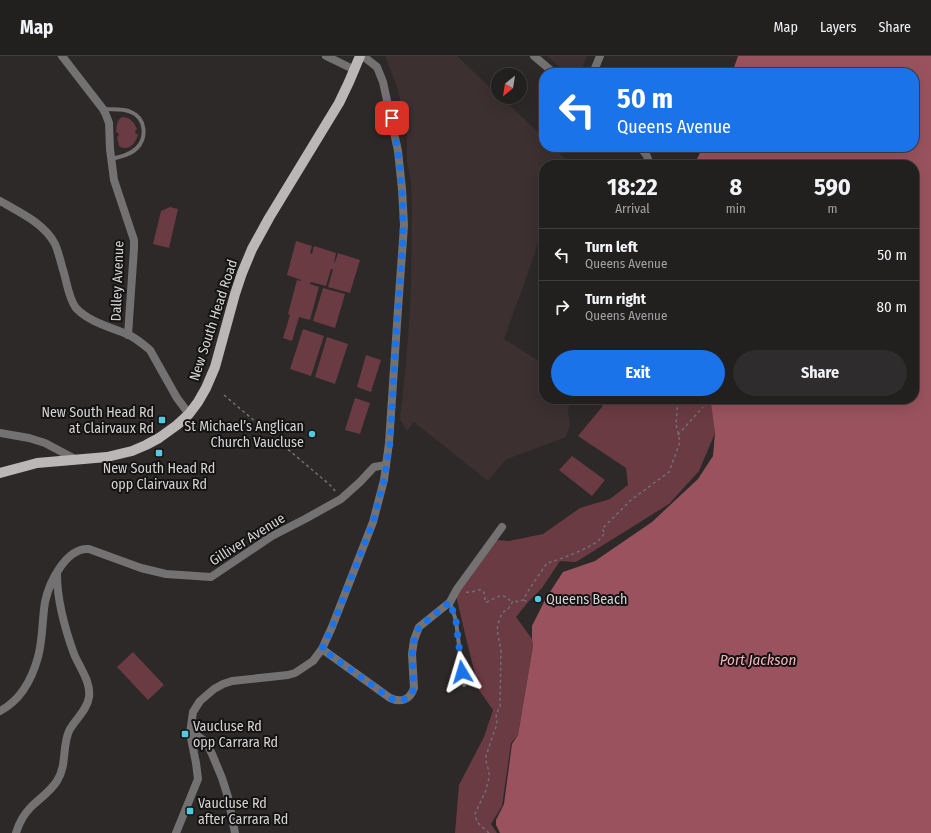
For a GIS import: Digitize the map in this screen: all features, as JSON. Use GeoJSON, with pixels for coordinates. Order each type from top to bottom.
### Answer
{"type":"FeatureCollection","features":[{"type":"Feature","properties":{"kind":"main road","name":"New South Head Road"},"geometry":{"type":"LineString","coordinates":[[0,473],[32,464],[107,457],[132,451],[159,438],[189,414],[206,388],[215,367],[235,294],[252,249],[269,218],[339,103],[362,56]]}},
{"type":"Feature","properties":{"kind":"street","name":"Dalley Avenue"},"geometry":{"type":"LineString","coordinates":[[62,56],[103,109],[109,123],[114,180],[134,240],[128,335]]}},
{"type":"Feature","properties":{"kind":"street"},"geometry":{"type":"LineString","coordinates":[[326,56],[355,70]]}},
{"type":"Feature","properties":{"kind":"street"},"geometry":{"type":"LineString","coordinates":[[176,833],[198,779],[190,733],[193,712],[196,706],[206,695],[219,686],[232,682],[279,677],[295,673],[313,661],[322,649],[332,627],[373,522],[381,495],[390,443],[403,240],[403,207],[398,151],[383,82],[377,67],[362,56]]}},
{"type":"Feature","properties":{"kind":"street"},"geometry":{"type":"LineString","coordinates":[[534,56],[548,68]]}},
{"type":"Feature","properties":{"kind":"street"},"geometry":{"type":"LineString","coordinates":[[595,68],[600,56]]}},
{"type":"Feature","properties":{"kind":"street"},"geometry":{"type":"LineString","coordinates":[[0,201],[32,220],[49,236],[55,244],[70,296],[75,307],[84,315],[128,335],[150,350],[177,398],[189,414]]}},
{"type":"Feature","properties":{"kind":"street"},"geometry":{"type":"LineString","coordinates":[[0,432],[45,443],[75,460]]}},
{"type":"Feature","properties":{"kind":"street","name":"Gilliver Avenue"},"geometry":{"type":"LineString","coordinates":[[0,711],[12,703],[20,695],[31,677],[38,657],[48,592],[65,560],[78,550],[89,549],[141,568],[166,574],[211,577],[272,536],[341,499],[374,467],[386,465]]}},
{"type":"Feature","properties":{"kind":"street"},"geometry":{"type":"LineString","coordinates":[[322,649],[390,698],[396,701],[405,700],[409,697],[414,688],[412,654],[414,640],[419,627],[450,602],[457,589],[502,527]]}},
{"type":"Feature","properties":{"kind":"street"},"geometry":{"type":"LineString","coordinates":[[16,833],[20,823],[30,808],[46,795],[58,781],[63,768],[66,745],[70,731],[84,711],[89,697],[87,682],[76,659],[64,620],[58,595],[57,573]]}},
{"type":"Feature","properties":{"kind":"street"},"geometry":{"type":"LineString","coordinates":[[190,733],[195,734],[206,742],[212,754],[228,797],[235,833]]}},
{"type":"Feature","properties":{"kind":"lane"},"geometry":{"type":"LineString","coordinates":[[103,109],[126,110],[138,116],[143,125],[143,139],[137,148],[124,156],[111,159]]}},
{"type":"Feature","properties":{"kind":"lane"},"geometry":{"type":"LineString","coordinates":[[450,602],[456,621],[464,685]]}},
{"type":"Feature","properties":{"kind":"path"},"geometry":{"type":"LineString","coordinates":[[224,396],[330,485],[341,499]]}},
{"type":"Feature","properties":{"kind":"path"},"geometry":{"type":"LineString","coordinates":[[489,833],[477,822],[475,814],[486,790],[489,772],[486,756],[492,735],[498,724],[496,714],[500,707],[501,650],[497,630],[502,613],[509,608],[512,603],[524,600],[547,563],[556,561],[587,548],[599,540],[605,533],[602,529],[631,500],[669,472],[680,442],[676,424],[678,404]]}},
{"type":"Feature","properties":{"kind":"path"},"geometry":{"type":"LineString","coordinates":[[678,435],[703,407]]}},
{"type":"Feature","properties":{"kind":"path"},"geometry":{"type":"LineString","coordinates":[[457,589],[470,593],[479,589],[482,590],[485,602],[496,596],[506,596],[512,603]]}},
{"type":"Feature","properties":{"kind":"shaded area"},"geometry":{"type":"Polygon","coordinates":[[[385,56],[457,56],[491,88],[491,104],[508,104],[539,133],[539,152],[558,152],[567,160],[539,160],[539,236],[535,253],[504,339],[539,361],[539,404],[569,404],[568,412],[570,424],[566,437],[505,460],[488,481],[414,422],[407,431],[400,419],[409,324],[412,208],[411,182],[407,161],[407,134],[397,87],[385,56]]]}},
{"type":"Feature","properties":{"kind":"shaded area"},"geometry":{"type":"Polygon","coordinates":[[[547,56],[587,56],[582,68],[560,68],[547,56]]]}},
{"type":"Feature","properties":{"kind":"shaded area"},"geometry":{"type":"Polygon","coordinates":[[[122,117],[133,122],[137,129],[135,131],[136,134],[138,134],[133,144],[125,148],[119,146],[117,137],[119,135],[116,132],[118,122],[122,117]]]}},
{"type":"Feature","properties":{"kind":"shaded area"},"geometry":{"type":"Polygon","coordinates":[[[170,207],[178,209],[169,248],[153,244],[161,211],[170,207]]]}},
{"type":"Feature","properties":{"kind":"shaded area"},"geometry":{"type":"Polygon","coordinates":[[[296,241],[312,246],[310,253],[312,254],[314,246],[336,253],[334,263],[338,253],[360,260],[350,293],[328,287],[333,269],[331,269],[326,286],[311,282],[310,284],[319,287],[310,320],[299,317],[292,341],[283,338],[290,315],[288,314],[297,280],[301,281],[287,275],[296,241]]]}},
{"type":"Feature","properties":{"kind":"shaded area"},"geometry":{"type":"Polygon","coordinates":[[[323,288],[345,294],[335,328],[313,321],[323,288]]]}},
{"type":"Feature","properties":{"kind":"shaded area"},"geometry":{"type":"Polygon","coordinates":[[[303,329],[324,336],[311,376],[290,369],[303,329]]]}},
{"type":"Feature","properties":{"kind":"shaded area"},"geometry":{"type":"Polygon","coordinates":[[[327,337],[348,344],[335,384],[315,377],[327,337]]]}},
{"type":"Feature","properties":{"kind":"shaded area"},"geometry":{"type":"Polygon","coordinates":[[[366,355],[381,360],[371,392],[357,387],[366,355]]]}},
{"type":"Feature","properties":{"kind":"shaded area"},"geometry":{"type":"Polygon","coordinates":[[[355,398],[370,403],[360,434],[345,430],[355,398]]]}},
{"type":"Feature","properties":{"kind":"shaded area"},"geometry":{"type":"Polygon","coordinates":[[[603,404],[712,404],[715,433],[699,471],[669,504],[576,562],[560,561],[542,588],[516,617],[532,639],[533,646],[518,735],[511,743],[502,806],[491,824],[497,833],[455,833],[459,785],[484,737],[493,710],[479,690],[456,595],[496,540],[509,541],[543,534],[580,508],[610,499],[628,485],[626,468],[578,436],[602,407],[603,404]]]}},
{"type":"Feature","properties":{"kind":"shaded area"},"geometry":{"type":"Polygon","coordinates":[[[572,456],[605,480],[592,496],[559,470],[572,456]]]}},
{"type":"Feature","properties":{"kind":"shaded area"},"geometry":{"type":"Polygon","coordinates":[[[133,652],[164,685],[148,700],[117,667],[133,652]]]}},
{"type":"Feature","properties":{"kind":"water","name":"Port Jackson"},"geometry":{"type":"Polygon","coordinates":[[[738,56],[931,56],[931,833],[500,833],[496,825],[496,820],[504,804],[512,744],[518,735],[533,646],[532,626],[546,598],[563,572],[595,561],[652,522],[698,479],[713,456],[715,433],[711,404],[919,404],[919,160],[696,160],[700,152],[919,152],[919,68],[734,68],[738,56]]]}},
{"type":"Feature","properties":{"kind":"place","name":"New South Head Rd at Clairvaux Rd"},"geometry":{"type":"Point","coordinates":[162,420]}},
{"type":"Feature","properties":{"kind":"place","name":"St Michael’s Anglican Church Vaucluse"},"geometry":{"type":"Point","coordinates":[312,434]}},
{"type":"Feature","properties":{"kind":"place","name":"New South Head Rd opp Clairvaux Rd"},"geometry":{"type":"Point","coordinates":[159,453]}},
{"type":"Feature","properties":{"kind":"place","name":"Queens Beach"},"geometry":{"type":"Point","coordinates":[538,599]}},
{"type":"Feature","properties":{"kind":"place","name":"Vaucluse Rd opp Carrara Rd"},"geometry":{"type":"Point","coordinates":[185,734]}},
{"type":"Feature","properties":{"kind":"place","name":"Vaucluse Rd after Carrara Rd"},"geometry":{"type":"Point","coordinates":[190,811]}},
{"type":"Feature","properties":{"kind":"route"},"geometry":{"type":"LineString","coordinates":[[392,118],[398,151],[404,225],[390,443],[378,508],[322,649],[390,698],[396,701],[405,700],[412,693],[414,688],[412,654],[414,640],[419,627],[450,602],[456,621],[462,672]]}}]}
